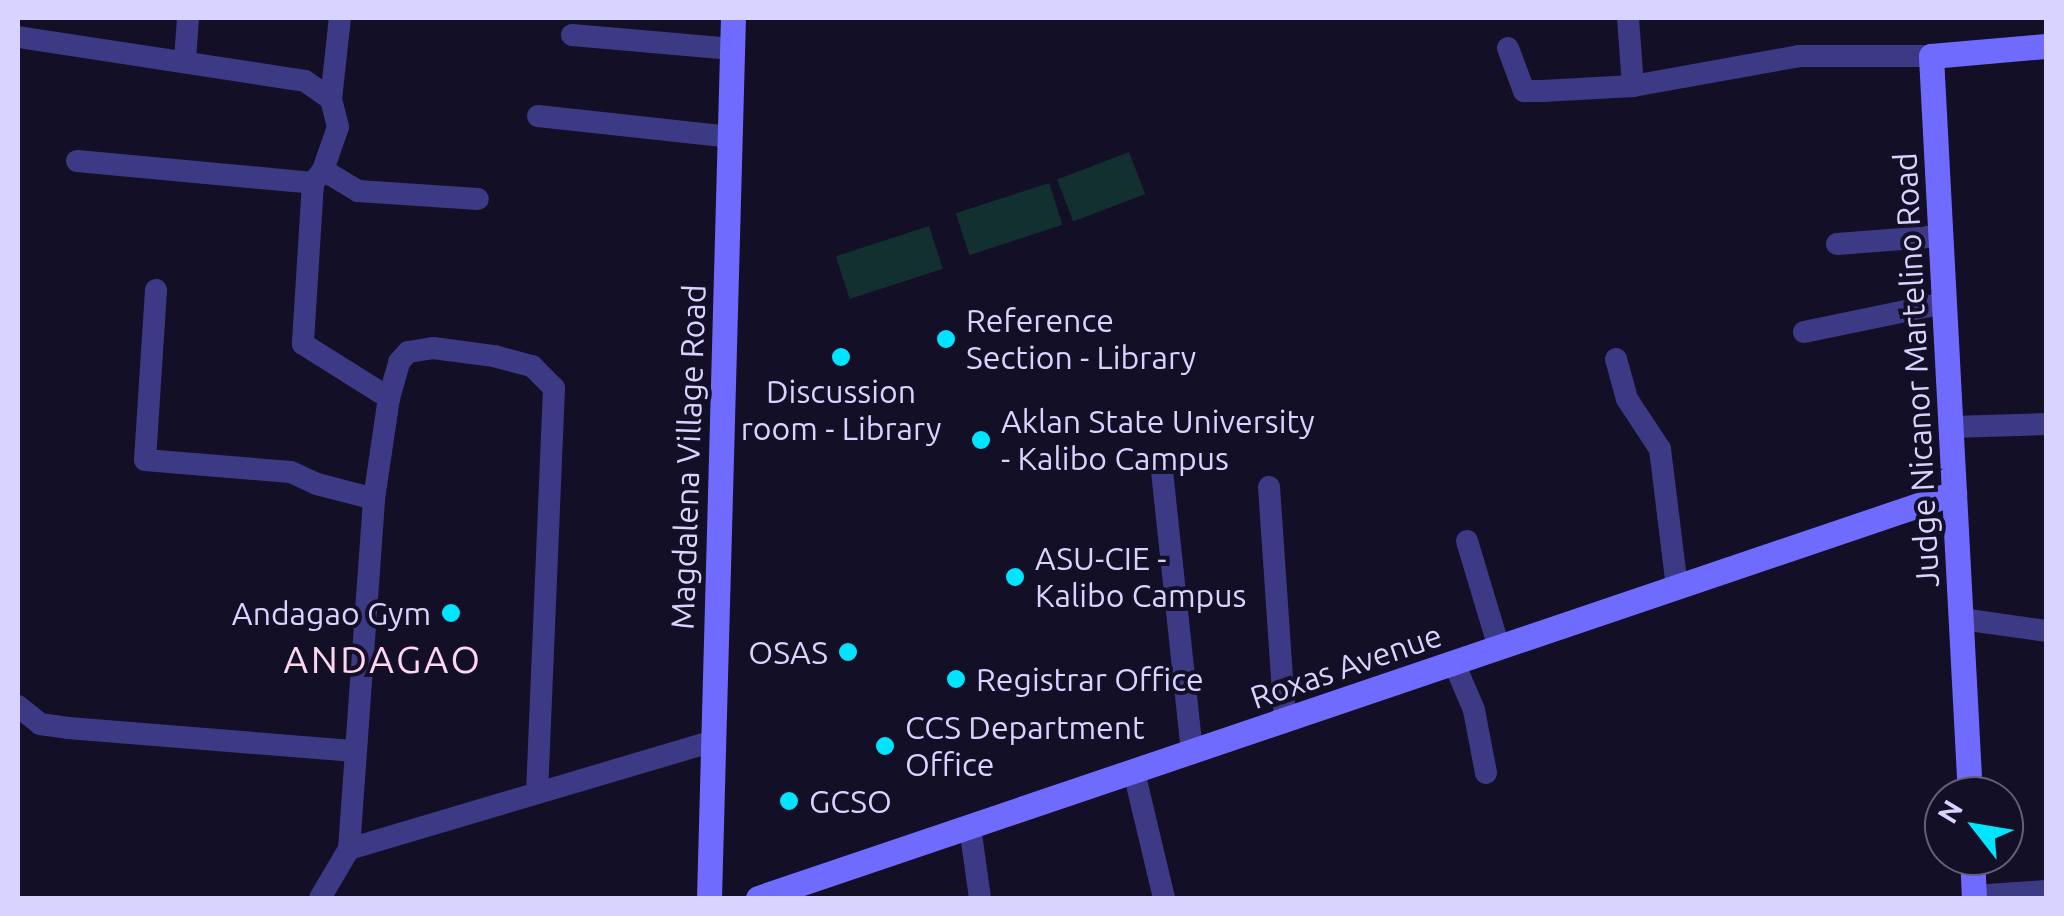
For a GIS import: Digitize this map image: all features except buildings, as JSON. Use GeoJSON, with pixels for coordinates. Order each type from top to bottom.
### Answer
{"type":"FeatureCollection","features":[{"type":"Feature","properties":{"kind":"main road","name":"Magdalena Village Road"},"geometry":{"type":"LineString","coordinates":[[708,898],[733,18]]}},
{"type":"Feature","properties":{"kind":"main road"},"geometry":{"type":"LineString","coordinates":[[1931,56],[2046,46]]}},
{"type":"Feature","properties":{"kind":"main road","name":"Judge Nicanor Martelino Road"},"geometry":{"type":"LineString","coordinates":[[1931,56],[1969,776]]}},
{"type":"Feature","properties":{"kind":"main road","name":"Roxas Avenue"},"geometry":{"type":"LineString","coordinates":[[760,898],[1954,494]]}},
{"type":"Feature","properties":{"kind":"street"},"geometry":{"type":"LineString","coordinates":[[185,60],[188,18]]}},
{"type":"Feature","properties":{"kind":"street"},"geometry":{"type":"LineString","coordinates":[[340,18],[331,98],[338,127],[318,176],[303,344],[389,398]]}},
{"type":"Feature","properties":{"kind":"street"},"geometry":{"type":"LineString","coordinates":[[1628,18],[1633,86]]}},
{"type":"Feature","properties":{"kind":"street"},"geometry":{"type":"LineString","coordinates":[[572,35],[732,49]]}},
{"type":"Feature","properties":{"kind":"street"},"geometry":{"type":"LineString","coordinates":[[18,37],[306,81],[331,98]]}},
{"type":"Feature","properties":{"kind":"street"},"geometry":{"type":"LineString","coordinates":[[1508,48],[1524,90],[1633,86],[1799,56],[1931,56]]}},
{"type":"Feature","properties":{"kind":"street"},"geometry":{"type":"LineString","coordinates":[[538,116],[730,137]]}},
{"type":"Feature","properties":{"kind":"street"},"geometry":{"type":"LineString","coordinates":[[77,161],[318,176],[358,191],[478,199]]}},
{"type":"Feature","properties":{"kind":"street"},"geometry":{"type":"LineString","coordinates":[[1836,244],[1941,236]]}},
{"type":"Feature","properties":{"kind":"street"},"geometry":{"type":"LineString","coordinates":[[156,290],[145,460],[291,472],[317,484],[374,499]]}},
{"type":"Feature","properties":{"kind":"street"},"geometry":{"type":"LineString","coordinates":[[1804,332],[1944,303]]}},
{"type":"Feature","properties":{"kind":"street"},"geometry":{"type":"LineString","coordinates":[[320,898],[349,849],[374,499],[389,398],[398,362],[408,352],[433,348],[532,366],[554,388],[537,793]]}},
{"type":"Feature","properties":{"kind":"street"},"geometry":{"type":"LineString","coordinates":[[1616,359],[1627,400],[1660,450],[1677,588]]}},
{"type":"Feature","properties":{"kind":"street"},"geometry":{"type":"LineString","coordinates":[[1951,427],[2046,424]]}},
{"type":"Feature","properties":{"kind":"street"},"geometry":{"type":"LineString","coordinates":[[1162,471],[1192,752]]}},
{"type":"Feature","properties":{"kind":"street"},"geometry":{"type":"LineString","coordinates":[[1269,486],[1286,721]]}},
{"type":"Feature","properties":{"kind":"street"},"geometry":{"type":"LineString","coordinates":[[1467,541],[1500,648]]}},
{"type":"Feature","properties":{"kind":"street"},"geometry":{"type":"LineString","coordinates":[[1962,619],[2046,632]]}},
{"type":"Feature","properties":{"kind":"street"},"geometry":{"type":"LineString","coordinates":[[1454,663],[1474,710],[1486,773]]}},
{"type":"Feature","properties":{"kind":"street"},"geometry":{"type":"LineString","coordinates":[[18,706],[31,719],[54,726],[355,751]]}},
{"type":"Feature","properties":{"kind":"street"},"geometry":{"type":"LineString","coordinates":[[349,849],[713,741]]}},
{"type":"Feature","properties":{"kind":"street"},"geometry":{"type":"LineString","coordinates":[[1134,772],[1164,898]]}},
{"type":"Feature","properties":{"kind":"street"},"geometry":{"type":"LineString","coordinates":[[970,827],[980,898]]}},
{"type":"Feature","properties":{"kind":"street"},"geometry":{"type":"LineString","coordinates":[[1974,898],[2046,891]]}},
{"type":"Feature","properties":{"kind":"green space"},"geometry":{"type":"Polygon","coordinates":[[[1129,152],[1145,194],[1073,222],[1057,180],[1129,152]]]}},
{"type":"Feature","properties":{"kind":"green space"},"geometry":{"type":"Polygon","coordinates":[[[1049,183],[1063,225],[969,255],[956,213],[1049,183]]]}},
{"type":"Feature","properties":{"kind":"green space"},"geometry":{"type":"Polygon","coordinates":[[[929,226],[943,269],[850,299],[836,256],[929,226]]]}},
{"type":"Feature","properties":{"kind":"place","name":"Reference Section - Library"},"geometry":{"type":"Point","coordinates":[946,339]}},
{"type":"Feature","properties":{"kind":"place","name":"Discussion room - Library"},"geometry":{"type":"Point","coordinates":[841,357]}},
{"type":"Feature","properties":{"kind":"place","name":"Aklan State University - Kalibo Campus"},"geometry":{"type":"Point","coordinates":[981,440]}},
{"type":"Feature","properties":{"kind":"place","name":"ASU-CIE - Kalibo Campus"},"geometry":{"type":"Point","coordinates":[1015,577]}},
{"type":"Feature","properties":{"kind":"place","name":"Andagao Gym"},"geometry":{"type":"Point","coordinates":[451,613]}},
{"type":"Feature","properties":{"kind":"place","name":"OSAS"},"geometry":{"type":"Point","coordinates":[848,652]}},
{"type":"Feature","properties":{"kind":"place","name":"Registrar Office"},"geometry":{"type":"Point","coordinates":[956,679]}},
{"type":"Feature","properties":{"kind":"place","name":"CCS Department Office"},"geometry":{"type":"Point","coordinates":[885,746]}},
{"type":"Feature","properties":{"kind":"place","name":"GCSO"},"geometry":{"type":"Point","coordinates":[789,801]}},
{"type":"Feature","properties":{"kind":"district","name":"ANDAGAO"},"geometry":{"type":"Point","coordinates":[383,660]}}]}
